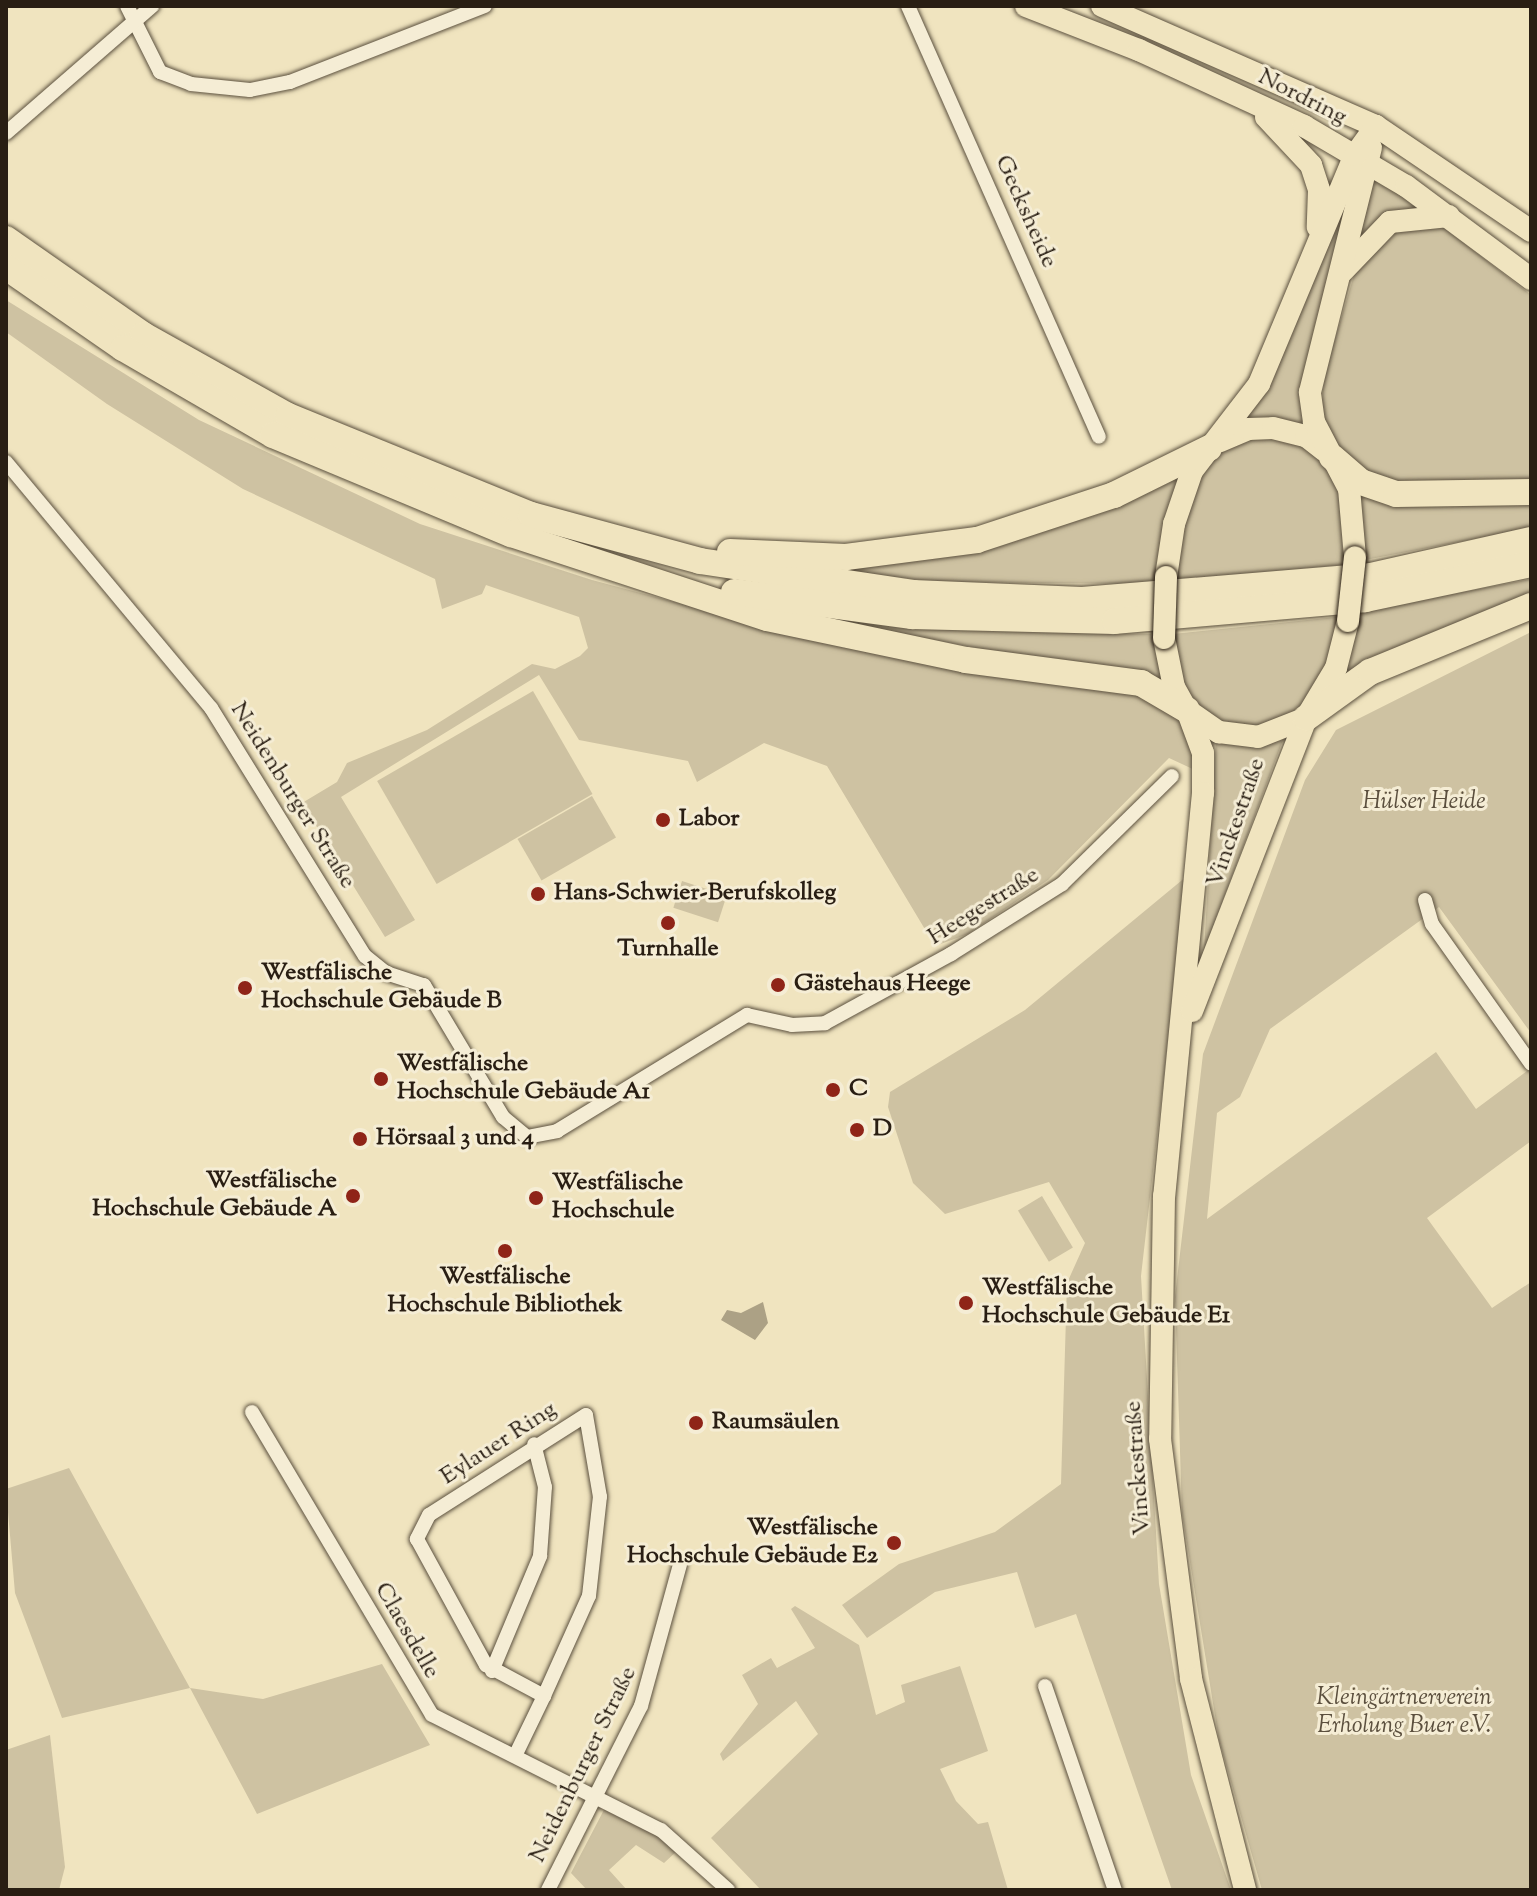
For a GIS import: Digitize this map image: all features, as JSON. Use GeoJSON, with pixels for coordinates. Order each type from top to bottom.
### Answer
{"type":"FeatureCollection","features":[{"type":"Feature","properties":{"kind":"highway"},"geometry":{"type":"LineString","coordinates":[[6,239],[143,335],[288,416],[397,466],[627,543],[810,582],[1082,600],[1371,576],[1531,540]]}},
{"type":"Feature","properties":{"kind":"highway"},"geometry":{"type":"LineString","coordinates":[[6,267],[123,348],[273,435],[389,488],[767,618],[966,660],[1141,683],[1187,710]]}},
{"type":"Feature","properties":{"kind":"highway"},"geometry":{"type":"LineString","coordinates":[[627,543],[821,557],[930,549],[1024,529],[1114,495],[1209,448]]}},
{"type":"Feature","properties":{"kind":"highway"},"geometry":{"type":"LineString","coordinates":[[1332,457],[1361,482],[1396,494],[1531,492]]}},
{"type":"Feature","properties":{"kind":"highway"},"geometry":{"type":"LineString","coordinates":[[598,561],[814,606],[1064,622],[1218,615],[1365,599],[1531,564]]}},
{"type":"Feature","properties":{"kind":"highway"},"geometry":{"type":"LineString","coordinates":[[1306,718],[1370,672],[1531,606]]}},
{"type":"Feature","properties":{"kind":"main road","name":"Nordring"},"geometry":{"type":"LineString","coordinates":[[1026,6],[1240,94],[1361,158],[1449,216],[1531,279]]}},
{"type":"Feature","properties":{"kind":"main road","name":"Nordring"},"geometry":{"type":"LineString","coordinates":[[1102,6],[1376,126],[1531,231]]}},
{"type":"Feature","properties":{"kind":"main road"},"geometry":{"type":"LineString","coordinates":[[1240,94],[1288,135],[1311,165],[1320,200],[1316,244]]}},
{"type":"Feature","properties":{"kind":"main road"},"geometry":{"type":"LineString","coordinates":[[1361,158],[1310,392],[1314,422],[1349,489],[1355,557],[1348,621],[1336,668],[1306,718],[1270,736],[1242,737],[1219,732],[1187,710],[1174,687],[1164,638],[1166,577],[1177,509],[1209,448],[1259,384],[1316,244],[1376,126]]}},
{"type":"Feature","properties":{"kind":"main road"},"geometry":{"type":"LineString","coordinates":[[1337,278],[1390,222],[1449,216]]}},
{"type":"Feature","properties":{"kind":"main road"},"geometry":{"type":"LineString","coordinates":[[1209,448],[1248,429],[1273,428],[1306,436],[1332,457]]}},
{"type":"Feature","properties":{"kind":"main road","name":"Vinckestraße"},"geometry":{"type":"LineString","coordinates":[[1187,710],[1204,764],[1183,1034],[1164,1196],[1160,1439],[1191,1679],[1245,1890]]}},
{"type":"Feature","properties":{"kind":"main road","name":"Vinckestraße"},"geometry":{"type":"LineString","coordinates":[[1183,1034],[1306,718]]}},
{"type":"Feature","properties":{"kind":"street"},"geometry":{"type":"LineString","coordinates":[[127,6],[160,72],[174,80],[250,90],[290,82],[485,6]]}},
{"type":"Feature","properties":{"kind":"street"},"geometry":{"type":"LineString","coordinates":[[6,133],[152,6]]}},
{"type":"Feature","properties":{"kind":"street","name":"Gecksheide"},"geometry":{"type":"LineString","coordinates":[[908,6],[1099,437]]}},
{"type":"Feature","properties":{"kind":"street","name":"Neidenburger Straße"},"geometry":{"type":"LineString","coordinates":[[6,462],[211,708],[365,956],[386,973],[424,985],[509,1125],[537,1138]]}},
{"type":"Feature","properties":{"kind":"street","name":"Heegestraße"},"geometry":{"type":"LineString","coordinates":[[537,1138],[747,1015],[792,1025],[825,1023],[951,954],[1062,884],[1172,776]]}},
{"type":"Feature","properties":{"kind":"street"},"geometry":{"type":"LineString","coordinates":[[1425,900],[1432,924],[1531,1064]]}},
{"type":"Feature","properties":{"kind":"street","name":"Claesdelle"},"geometry":{"type":"LineString","coordinates":[[252,1412],[426,1707],[446,1724],[596,1793],[661,1830],[728,1890]]}},
{"type":"Feature","properties":{"kind":"street","name":"Eylauer Ring"},"geometry":{"type":"LineString","coordinates":[[492,1671],[417,1539],[422,1520],[534,1444],[586,1415],[600,1497],[589,1596],[515,1756]]}},
{"type":"Feature","properties":{"kind":"street"},"geometry":{"type":"LineString","coordinates":[[534,1444],[545,1487],[540,1556],[492,1671],[544,1696]]}},
{"type":"Feature","properties":{"kind":"street","name":"Neidenburger Straße"},"geometry":{"type":"LineString","coordinates":[[548,1890],[641,1706],[680,1564]]}},
{"type":"Feature","properties":{"kind":"street"},"geometry":{"type":"LineString","coordinates":[[1045,1686],[1115,1890]]}},
{"type":"Feature","properties":{"kind":"green space"},"geometry":{"type":"Polygon","coordinates":[[[1371,177],[1417,206],[1353,246],[1371,177]]]}},
{"type":"Feature","properties":{"kind":"green space"},"geometry":{"type":"Polygon","coordinates":[[[1352,189],[1312,337],[1310,431],[1244,421],[1352,189]]]}},
{"type":"Feature","properties":{"kind":"green space"},"geometry":{"type":"Polygon","coordinates":[[[1438,223],[1531,295],[1531,485],[1431,491],[1367,476],[1336,451],[1321,416],[1324,376],[1360,255],[1384,229],[1438,223]]]}},
{"type":"Feature","properties":{"kind":"green space"},"geometry":{"type":"Polygon","coordinates":[[[6,300],[199,420],[420,524],[592,580],[809,638],[1153,695],[1189,728],[1197,771],[1169,758],[1048,880],[968,934],[935,946],[827,766],[764,743],[697,782],[688,761],[579,740],[539,675],[341,797],[415,920],[385,937],[302,803],[337,782],[347,763],[427,730],[532,664],[555,669],[580,656],[588,648],[579,617],[486,585],[482,594],[442,609],[435,579],[243,489],[107,404],[6,332],[6,300]]]}},
{"type":"Feature","properties":{"kind":"green space"},"geometry":{"type":"Polygon","coordinates":[[[1253,435],[1300,443],[1326,464],[1342,496],[1342,565],[1176,581],[1189,494],[1217,454],[1253,435]]]}},
{"type":"Feature","properties":{"kind":"green space"},"geometry":{"type":"Polygon","coordinates":[[[1184,468],[1169,503],[1152,584],[940,582],[818,569],[895,561],[1184,468]]]}},
{"type":"Feature","properties":{"kind":"green space"},"geometry":{"type":"Polygon","coordinates":[[[1354,486],[1531,499],[1531,528],[1365,560],[1354,486]]]}},
{"type":"Feature","properties":{"kind":"green space"},"geometry":{"type":"Polygon","coordinates":[[[1531,579],[1531,601],[1343,680],[1359,612],[1531,579]]]}},
{"type":"Feature","properties":{"kind":"green space"},"geometry":{"type":"Polygon","coordinates":[[[1336,617],[1331,653],[1314,695],[1287,720],[1241,729],[1208,716],[1183,688],[1173,634],[1336,617]]]}},
{"type":"Feature","properties":{"kind":"green space"},"geometry":{"type":"Polygon","coordinates":[[[817,618],[912,629],[1151,634],[1163,683],[817,618]]]}},
{"type":"Feature","properties":{"kind":"green space"},"geometry":{"type":"Polygon","coordinates":[[[1531,632],[1531,1033],[1439,907],[1270,1029],[1240,1097],[1217,1113],[1207,1219],[1436,1052],[1476,1109],[1531,1068],[1531,1141],[1427,1218],[1492,1308],[1531,1282],[1531,1890],[1262,1890],[1219,1740],[1182,1513],[1175,1297],[1203,1054],[1305,780],[1336,730],[1531,632]]]}},
{"type":"Feature","properties":{"kind":"green space"},"geometry":{"type":"Polygon","coordinates":[[[533,691],[592,794],[437,884],[377,781],[533,691]]]}},
{"type":"Feature","properties":{"kind":"green space"},"geometry":{"type":"Polygon","coordinates":[[[1216,740],[1254,746],[1283,740],[1204,951],[1216,740]]]}},
{"type":"Feature","properties":{"kind":"green space"},"geometry":{"type":"Polygon","coordinates":[[[592,796],[616,838],[542,881],[518,839],[592,796]]]}},
{"type":"Feature","properties":{"kind":"green space"},"geometry":{"type":"Polygon","coordinates":[[[1187,876],[1141,1276],[1159,1584],[1191,1775],[1231,1890],[1172,1890],[1076,1614],[1035,1628],[1017,1572],[935,1592],[867,1638],[842,1605],[899,1564],[995,1532],[1061,1484],[1067,1283],[1085,1243],[1049,1182],[945,1214],[913,1183],[888,1107],[890,1092],[1025,1010],[1187,876]]]}},
{"type":"Feature","properties":{"kind":"green space"},"geometry":{"type":"Polygon","coordinates":[[[682,881],[727,896],[718,922],[673,908],[682,881]]]}},
{"type":"Feature","properties":{"kind":"green space"},"geometry":{"type":"Polygon","coordinates":[[[1042,1196],[1073,1247],[1049,1262],[1018,1210],[1042,1196]]]}},
{"type":"Feature","properties":{"kind":"green space"},"geometry":{"type":"Polygon","coordinates":[[[69,1468],[190,1688],[62,1718],[15,1593],[6,1489],[69,1468]]]}},
{"type":"Feature","properties":{"kind":"green space"},"geometry":{"type":"Polygon","coordinates":[[[795,1606],[859,1645],[876,1715],[905,1702],[901,1685],[960,1666],[988,1751],[940,1769],[956,1801],[978,1824],[988,1822],[1008,1890],[761,1890],[711,1838],[818,1734],[796,1701],[723,1761],[720,1754],[758,1704],[742,1675],[771,1658],[777,1668],[815,1648],[791,1609],[795,1606]]]}},
{"type":"Feature","properties":{"kind":"green space"},"geometry":{"type":"Polygon","coordinates":[[[382,1664],[430,1745],[257,1814],[190,1688],[263,1699],[382,1664]]]}},
{"type":"Feature","properties":{"kind":"green space"},"geometry":{"type":"Polygon","coordinates":[[[50,1735],[65,1867],[59,1890],[6,1890],[6,1750],[50,1735]]]}},
{"type":"Feature","properties":{"kind":"green space"},"geometry":{"type":"Polygon","coordinates":[[[607,1804],[678,1850],[664,1863],[636,1845],[609,1870],[627,1890],[587,1890],[571,1873],[607,1804]]]}},
{"type":"Feature","properties":{"kind":"shaded area"},"geometry":{"type":"Polygon","coordinates":[[[763,1302],[768,1323],[755,1340],[721,1320],[727,1310],[741,1313],[763,1302]]]}},
{"type":"Feature","properties":{"kind":"place","name":"Labor"},"geometry":{"type":"Point","coordinates":[663,820]}},
{"type":"Feature","properties":{"kind":"place","name":"Hans-Schwier-Berufskolleg"},"geometry":{"type":"Point","coordinates":[538,894]}},
{"type":"Feature","properties":{"kind":"place","name":"Turnhalle"},"geometry":{"type":"Point","coordinates":[668,923]}},
{"type":"Feature","properties":{"kind":"place","name":"Gästehaus Heege"},"geometry":{"type":"Point","coordinates":[778,985]}},
{"type":"Feature","properties":{"kind":"place","name":"Westfälische Hochschule Gebäude B"},"geometry":{"type":"Point","coordinates":[245,988]}},
{"type":"Feature","properties":{"kind":"place","name":"Westfälische Hochschule Gebäude A1"},"geometry":{"type":"Point","coordinates":[381,1079]}},
{"type":"Feature","properties":{"kind":"place","name":"C"},"geometry":{"type":"Point","coordinates":[833,1090]}},
{"type":"Feature","properties":{"kind":"place","name":"D"},"geometry":{"type":"Point","coordinates":[857,1130]}},
{"type":"Feature","properties":{"kind":"place","name":"Hörsaal 3 und 4"},"geometry":{"type":"Point","coordinates":[360,1139]}},
{"type":"Feature","properties":{"kind":"place","name":"Westfälische Hochschule Gebäude A"},"geometry":{"type":"Point","coordinates":[353,1196]}},
{"type":"Feature","properties":{"kind":"place","name":"Westfälische Hochschule"},"geometry":{"type":"Point","coordinates":[536,1198]}},
{"type":"Feature","properties":{"kind":"place","name":"Westfälische Hochschule Bibliothek"},"geometry":{"type":"Point","coordinates":[505,1251]}},
{"type":"Feature","properties":{"kind":"place","name":"Westfälische Hochschule Gebäude E1"},"geometry":{"type":"Point","coordinates":[966,1303]}},
{"type":"Feature","properties":{"kind":"place","name":"Raumsäulen"},"geometry":{"type":"Point","coordinates":[696,1423]}},
{"type":"Feature","properties":{"kind":"place","name":"Westfälische Hochschule Gebäude E2"},"geometry":{"type":"Point","coordinates":[894,1543]}},
{"type":"Feature","properties":{"kind":"park label","name":"Hülser Heide"},"geometry":{"type":"Point","coordinates":[1424,803]}},
{"type":"Feature","properties":{"kind":"park label","name":"Kleingärtnerverein Erholung Buer e.V."},"geometry":{"type":"Point","coordinates":[1404,1713]}}]}
